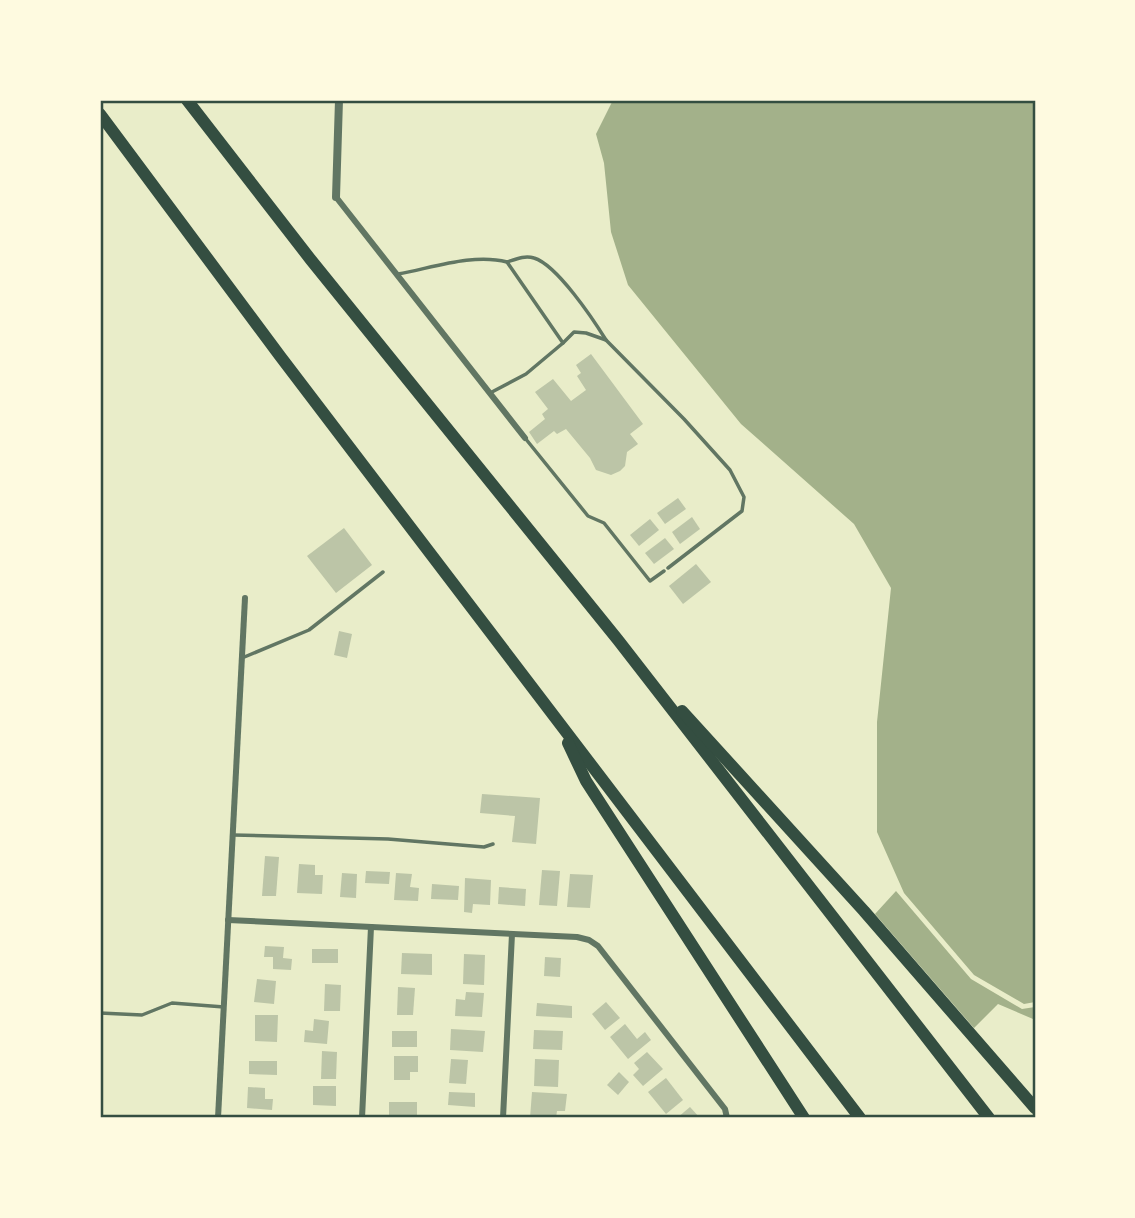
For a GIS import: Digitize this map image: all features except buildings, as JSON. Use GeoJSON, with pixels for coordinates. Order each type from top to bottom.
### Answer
{"type":"FeatureCollection","features":[{"type":"Feature","properties":{"kind":"highway"},"geometry":{"type":"LineString","coordinates":[[187,100],[311,260],[618,640],[989,1118]]}},
{"type":"Feature","properties":{"kind":"highway"},"geometry":{"type":"LineString","coordinates":[[100,117],[860,1118]]}},
{"type":"Feature","properties":{"kind":"highway"},"geometry":{"type":"LineString","coordinates":[[618,640],[864,911],[1035,1108]]}},
{"type":"Feature","properties":{"kind":"highway"},"geometry":{"type":"LineString","coordinates":[[558,720],[586,781],[804,1118]]}},
{"type":"Feature","properties":{"kind":"street"},"geometry":{"type":"LineString","coordinates":[[340,100],[337,197],[525,438]]}},
{"type":"Feature","properties":{"kind":"street"},"geometry":{"type":"LineString","coordinates":[[218,1118],[245,598]]}},
{"type":"Feature","properties":{"kind":"street"},"geometry":{"type":"LineString","coordinates":[[228,920],[589,940],[598,946],[725,1109],[727,1118]]}},
{"type":"Feature","properties":{"kind":"street"},"geometry":{"type":"LineString","coordinates":[[362,1118],[371,927]]}},
{"type":"Feature","properties":{"kind":"street"},"geometry":{"type":"LineString","coordinates":[[503,1118],[512,934]]}},
{"type":"Feature","properties":{"kind":"lane"},"geometry":{"type":"LineString","coordinates":[[397,274],[494,258],[507,262],[525,256],[536,258],[553,271],[578,299],[606,340],[730,470],[744,497],[742,511],[668,568]]}},
{"type":"Feature","properties":{"kind":"lane"},"geometry":{"type":"LineString","coordinates":[[507,262],[563,343]]}},
{"type":"Feature","properties":{"kind":"lane"},"geometry":{"type":"LineString","coordinates":[[490,393],[526,374],[574,332],[606,340]]}},
{"type":"Feature","properties":{"kind":"lane"},"geometry":{"type":"LineString","coordinates":[[525,438],[588,516],[604,523],[650,581],[664,571]]}},
{"type":"Feature","properties":{"kind":"lane"},"geometry":{"type":"LineString","coordinates":[[242,657],[309,630],[383,572]]}},
{"type":"Feature","properties":{"kind":"lane"},"geometry":{"type":"LineString","coordinates":[[233,835],[388,839],[484,847],[493,844]]}},
{"type":"Feature","properties":{"kind":"lane"},"geometry":{"type":"LineString","coordinates":[[100,1013],[142,1015],[172,1003],[224,1007]]}},
{"type":"Feature","properties":{"kind":"shaded area"},"geometry":{"type":"Polygon","coordinates":[[[613,100],[1035,100],[1035,1002],[1024,1004],[974,975],[904,893],[877,832],[877,722],[891,588],[854,524],[741,424],[628,285],[611,232],[604,163],[596,134],[613,100]]]}},
{"type":"Feature","properties":{"kind":"shaded area"},"geometry":{"type":"Polygon","coordinates":[[[896,891],[971,979],[1022,1009],[1035,1007],[1035,1017],[1033,1019],[998,1004],[974,1028],[875,914],[896,891]]]}}]}
